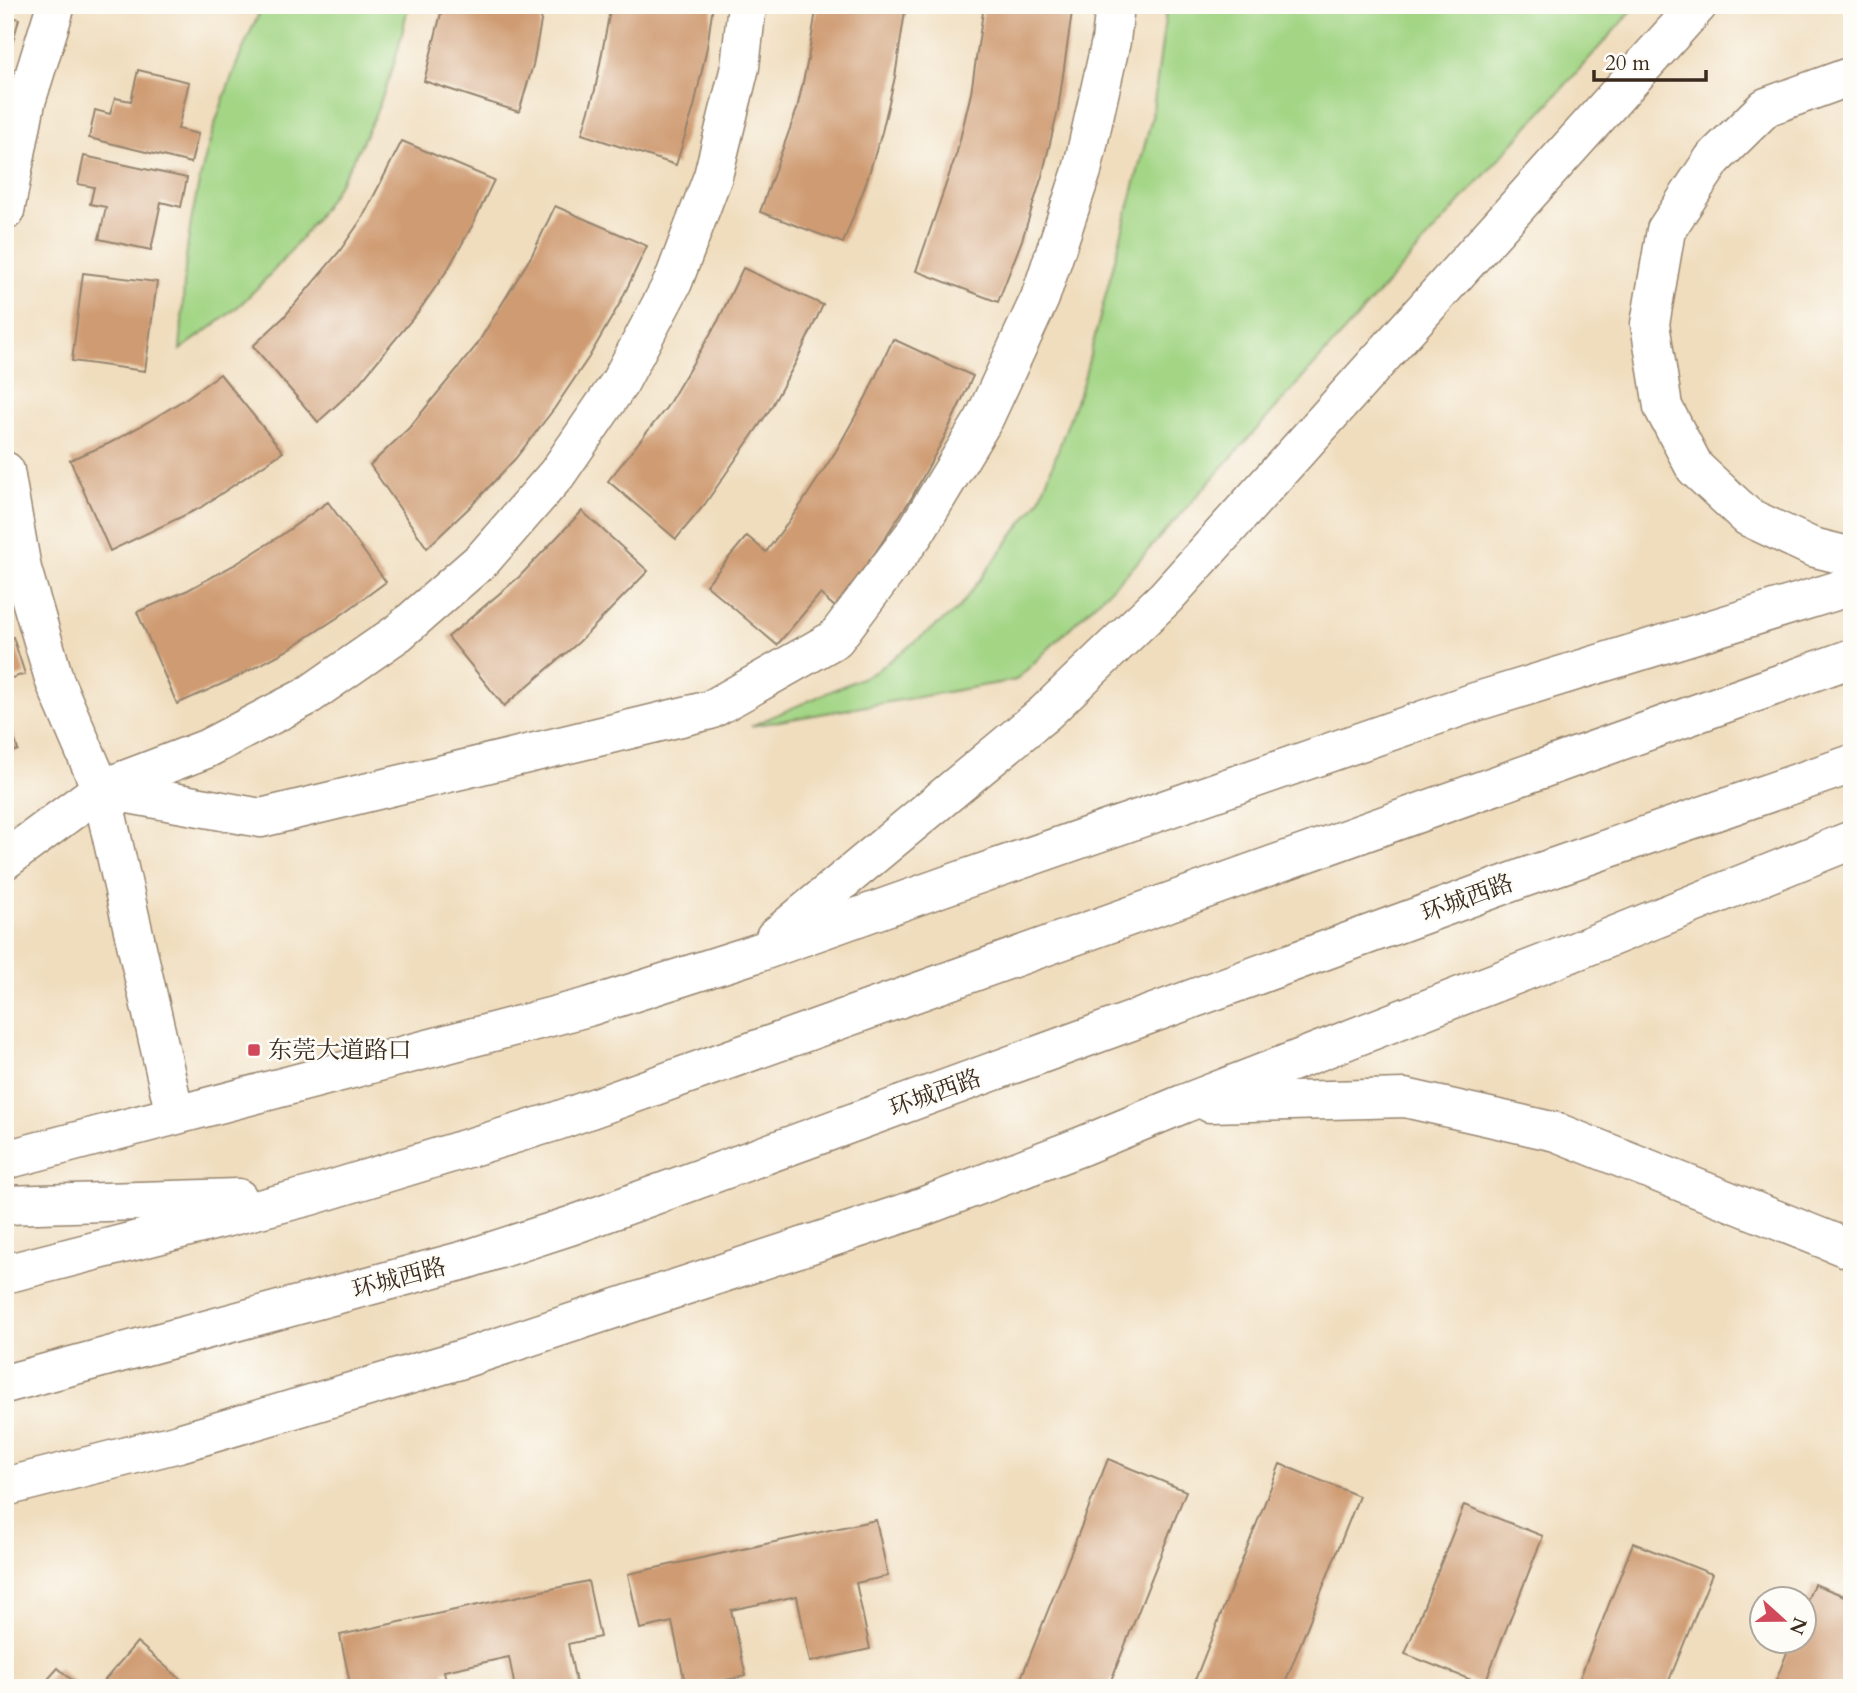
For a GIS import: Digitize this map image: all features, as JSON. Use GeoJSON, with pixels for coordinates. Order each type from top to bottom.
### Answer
{"type":"FeatureCollection","features":[{"type":"Feature","properties":{"kind":"main road"},"geometry":{"type":"LineString","coordinates":[[5,211],[26,102],[56,5]]}},
{"type":"Feature","properties":{"kind":"main road"},"geometry":{"type":"LineString","coordinates":[[5,860],[101,789],[206,750],[306,697],[398,633],[483,559],[557,474],[621,382],[673,282],[713,176],[740,67],[747,5]]}},
{"type":"Feature","properties":{"kind":"main road"},"geometry":{"type":"LineString","coordinates":[[101,789],[261,818],[710,710],[835,639],[915,533],[984,419],[1040,298],[1082,171],[1111,41],[1115,5]]}},
{"type":"Feature","properties":{"kind":"main road"},"geometry":{"type":"LineString","coordinates":[[754,954],[1045,713],[1166,597],[1698,5]]}},
{"type":"Feature","properties":{"kind":"main road"},"geometry":{"type":"LineString","coordinates":[[1852,78],[1766,107],[1713,159],[1666,230],[1650,324],[1662,407],[1695,468],[1748,517],[1812,547],[1852,557]]}},
{"type":"Feature","properties":{"kind":"main road"},"geometry":{"type":"LineString","coordinates":[[5,471],[22,569],[55,682],[101,789],[174,1115]]}},
{"type":"Feature","properties":{"kind":"main road"},"geometry":{"type":"LineString","coordinates":[[5,1160],[588,1007],[754,954],[1475,702],[1852,586]]}},
{"type":"Feature","properties":{"kind":"main road"},"geometry":{"type":"LineString","coordinates":[[5,1274],[310,1196],[557,1121],[1852,659]]}},
{"type":"Feature","properties":{"kind":"main road","name":"环城西路"},"geometry":{"type":"LineString","coordinates":[[5,1384],[452,1263],[570,1226],[1526,877],[1852,764]]}},
{"type":"Feature","properties":{"kind":"main road"},"geometry":{"type":"LineString","coordinates":[[5,1487],[179,1443],[459,1360],[914,1210],[1082,1146],[1852,840]]}},
{"type":"Feature","properties":{"kind":"main road"},"geometry":{"type":"LineString","coordinates":[[1183,1104],[1405,1098],[1556,1132],[1852,1250]]}},
{"type":"Feature","properties":{"kind":"main road"},"geometry":{"type":"LineString","coordinates":[[5,1205],[310,1196]]}},
{"type":"Feature","properties":{"kind":"green space"},"geometry":{"type":"Polygon","coordinates":[[[263,5],[408,5],[386,88],[350,166],[327,202],[302,237],[244,301],[180,350],[187,249],[198,186],[226,93],[263,5]]]}},
{"type":"Feature","properties":{"kind":"green space"},"geometry":{"type":"Polygon","coordinates":[[[1167,5],[1637,5],[1134,566],[1016,680],[751,726],[875,672],[958,609],[1040,499],[1083,382],[1152,117],[1167,5]]]}},
{"type":"Feature","properties":{"kind":"building"},"geometry":{"type":"Polygon","coordinates":[[[443,5],[544,5],[533,65],[519,112],[424,81],[443,5]]]}},
{"type":"Feature","properties":{"kind":"building"},"geometry":{"type":"Polygon","coordinates":[[[611,5],[713,5],[694,107],[676,165],[582,134],[595,90],[611,5]]]}},
{"type":"Feature","properties":{"kind":"building"},"geometry":{"type":"Polygon","coordinates":[[[817,5],[906,5],[895,77],[882,132],[843,243],[760,212],[797,109],[817,5]]]}},
{"type":"Feature","properties":{"kind":"building"},"geometry":{"type":"Polygon","coordinates":[[[984,5],[1073,5],[1058,110],[1042,176],[1022,240],[998,302],[916,271],[957,152],[971,93],[984,5]]]}},
{"type":"Feature","properties":{"kind":"building"},"geometry":{"type":"Polygon","coordinates":[[[5,15],[19,19],[9,56],[5,55],[5,15]]]}},
{"type":"Feature","properties":{"kind":"building"},"geometry":{"type":"Polygon","coordinates":[[[138,70],[189,82],[178,129],[198,134],[191,163],[89,138],[95,110],[110,114],[115,98],[131,101],[138,70]]]}},
{"type":"Feature","properties":{"kind":"building"},"geometry":{"type":"Polygon","coordinates":[[[402,141],[494,180],[448,269],[419,311],[355,388],[318,422],[253,346],[284,317],[339,252],[363,217],[402,141]]]}},
{"type":"Feature","properties":{"kind":"building"},"geometry":{"type":"Polygon","coordinates":[[[84,156],[187,178],[181,207],[161,202],[151,250],[99,239],[106,207],[90,204],[94,187],[78,184],[84,156]]]}},
{"type":"Feature","properties":{"kind":"building"},"geometry":{"type":"Polygon","coordinates":[[[555,206],[647,246],[620,303],[589,357],[554,409],[515,459],[427,548],[370,465],[409,428],[476,346],[532,255],[555,206]]]}},
{"type":"Feature","properties":{"kind":"building"},"geometry":{"type":"Polygon","coordinates":[[[743,268],[823,305],[769,411],[705,504],[676,539],[608,481],[666,408],[718,321],[743,268]]]}},
{"type":"Feature","properties":{"kind":"building"},"geometry":{"type":"Polygon","coordinates":[[[83,273],[157,282],[145,371],[72,361],[83,273]]]}},
{"type":"Feature","properties":{"kind":"building"},"geometry":{"type":"Polygon","coordinates":[[[893,339],[973,376],[912,497],[875,553],[835,607],[820,594],[777,645],[706,585],[747,536],[766,552],[836,451],[866,397],[893,339]]]}},
{"type":"Feature","properties":{"kind":"building"},"geometry":{"type":"Polygon","coordinates":[[[220,374],[283,452],[200,508],[110,551],[70,460],[110,443],[148,422],[220,374]]]}},
{"type":"Feature","properties":{"kind":"building"},"geometry":{"type":"Polygon","coordinates":[[[328,502],[386,582],[286,651],[177,704],[137,612],[188,590],[236,564],[328,502]]]}},
{"type":"Feature","properties":{"kind":"building"},"geometry":{"type":"Polygon","coordinates":[[[582,511],[648,571],[579,642],[504,706],[448,637],[519,577],[582,511]]]}},
{"type":"Feature","properties":{"kind":"building"},"geometry":{"type":"Polygon","coordinates":[[[13,637],[25,674],[5,680],[5,640],[13,637]]]}},
{"type":"Feature","properties":{"kind":"building"},"geometry":{"type":"Polygon","coordinates":[[[5,709],[18,750],[5,754],[5,709]]]}},
{"type":"Feature","properties":{"kind":"building"},"geometry":{"type":"Polygon","coordinates":[[[1108,1459],[1186,1491],[1108,1688],[1023,1688],[1018,1686],[1108,1459]]]}},
{"type":"Feature","properties":{"kind":"building"},"geometry":{"type":"Polygon","coordinates":[[[1280,1464],[1359,1496],[1283,1688],[1192,1688],[1280,1464]]]}},
{"type":"Feature","properties":{"kind":"building"},"geometry":{"type":"Polygon","coordinates":[[[1464,1505],[1543,1536],[1484,1685],[1405,1654],[1464,1505]]]}},
{"type":"Feature","properties":{"kind":"building"},"geometry":{"type":"Polygon","coordinates":[[[876,1520],[888,1576],[856,1583],[870,1649],[810,1662],[797,1596],[731,1610],[746,1676],[686,1688],[672,1622],[640,1629],[628,1574],[876,1520]]]}},
{"type":"Feature","properties":{"kind":"building"},"geometry":{"type":"Polygon","coordinates":[[[1633,1543],[1712,1574],[1666,1688],[1576,1688],[1633,1543]]]}},
{"type":"Feature","properties":{"kind":"building"},"geometry":{"type":"Polygon","coordinates":[[[588,1581],[600,1637],[568,1644],[577,1688],[515,1688],[509,1657],[444,1671],[447,1688],[385,1688],[384,1683],[351,1688],[340,1635],[588,1581]]]}},
{"type":"Feature","properties":{"kind":"building"},"geometry":{"type":"Polygon","coordinates":[[[1818,1586],[1852,1599],[1852,1688],[1773,1688],[1786,1654],[1818,1654],[1818,1586]]]}},
{"type":"Feature","properties":{"kind":"building"},"geometry":{"type":"Polygon","coordinates":[[[137,1642],[191,1688],[98,1688],[137,1642]]]}},
{"type":"Feature","properties":{"kind":"building"},"geometry":{"type":"Polygon","coordinates":[[[58,1668],[81,1688],[40,1688],[58,1668]]]}},
{"type":"Feature","properties":{"kind":"place","name":"东莞大道路口"},"geometry":{"type":"Point","coordinates":[254,1050]}}]}
